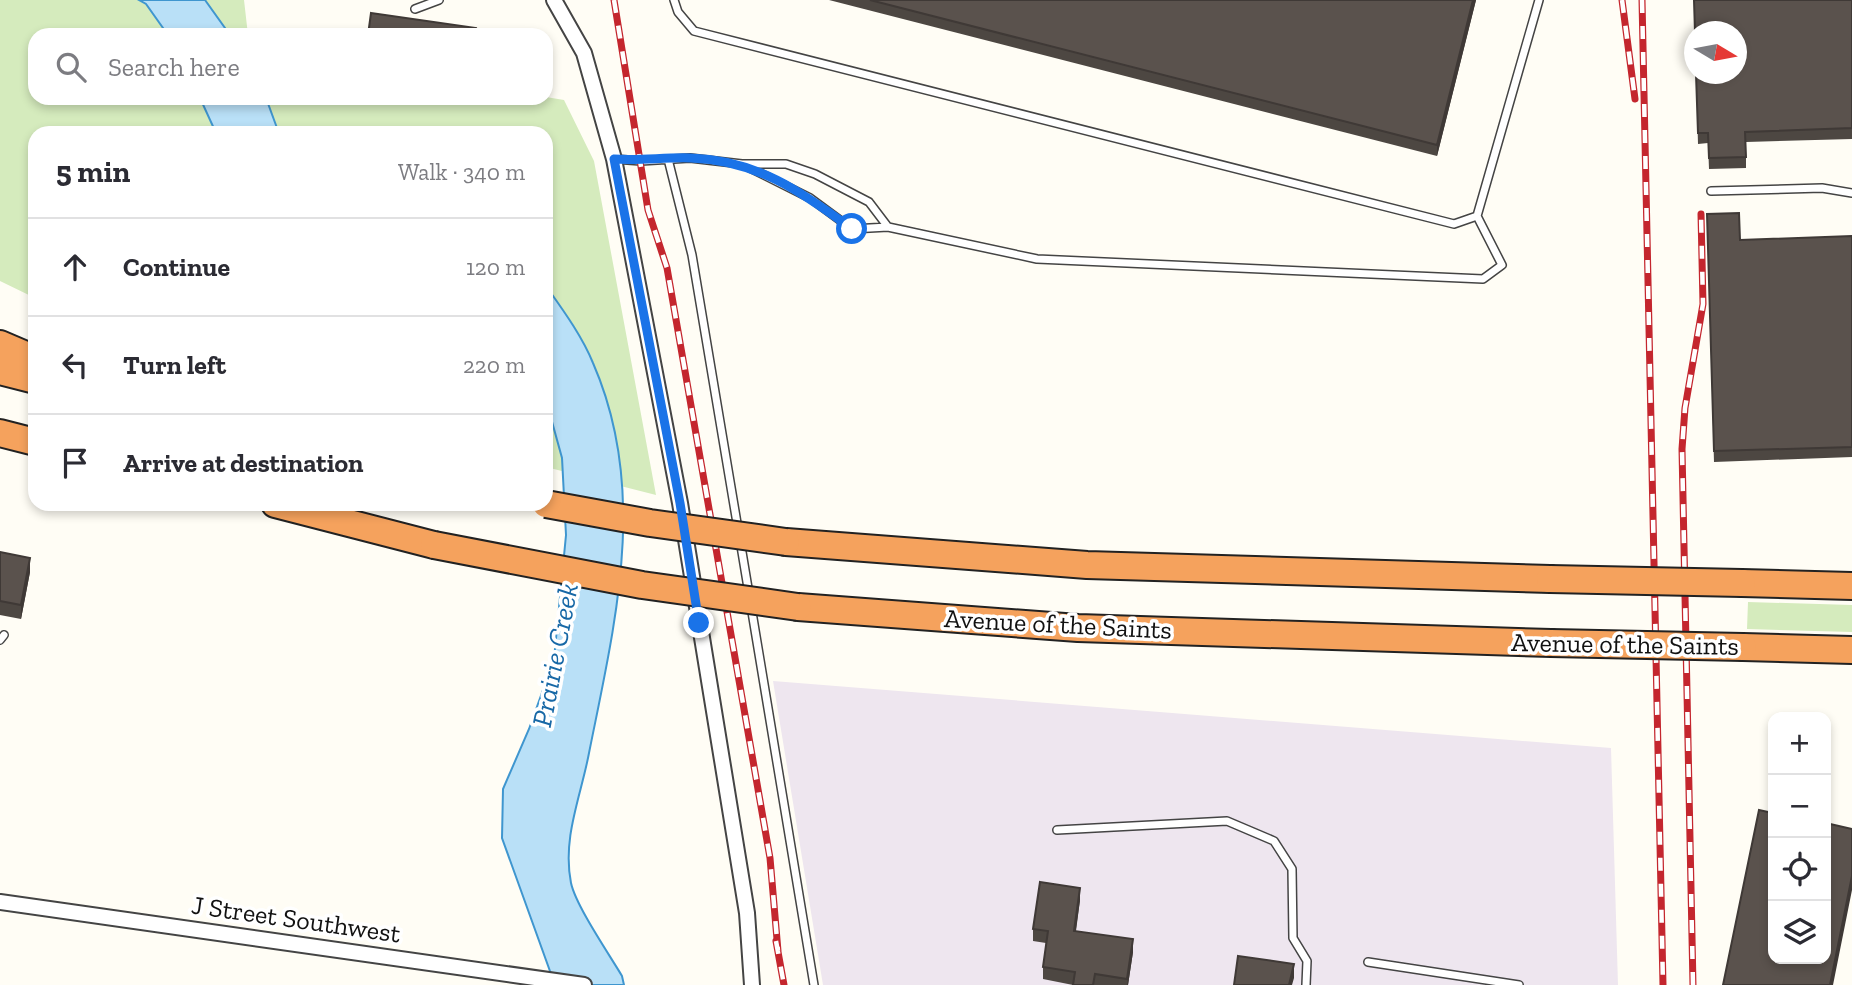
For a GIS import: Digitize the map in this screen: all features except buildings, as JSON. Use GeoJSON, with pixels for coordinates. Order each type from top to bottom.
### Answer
{"type":"FeatureCollection","features":[{"type":"Feature","properties":{"kind":"highway"},"geometry":{"type":"LineString","coordinates":[[0,344],[28,356]]}},
{"type":"Feature","properties":{"kind":"highway"},"geometry":{"type":"LineString","coordinates":[[0,372],[28,378]]}},
{"type":"Feature","properties":{"kind":"highway"},"geometry":{"type":"LineString","coordinates":[[0,433],[28,440]]}},
{"type":"Feature","properties":{"kind":"highway"},"geometry":{"type":"LineString","coordinates":[[553,505],[650,523],[786,542],[1087,565],[1852,585]]}},
{"type":"Feature","properties":{"kind":"highway","name":"Avenue of the Saints"},"geometry":{"type":"LineString","coordinates":[[302,511],[434,545],[642,585],[798,607],[1078,628],[1852,650]]}},
{"type":"Feature","properties":{"kind":"highway"},"geometry":{"type":"LineString","coordinates":[[1771,648],[1852,662]]}},
{"type":"Feature","properties":{"kind":"street"},"geometry":{"type":"LineString","coordinates":[[554,0],[584,53],[614,159],[680,503],[747,913],[752,985]]}},
{"type":"Feature","properties":{"kind":"street","name":"J Street Southwest"},"geometry":{"type":"LineString","coordinates":[[0,902],[584,985]]}},
{"type":"Feature","properties":{"kind":"lane"},"geometry":{"type":"LineString","coordinates":[[415,9],[439,0]]}},
{"type":"Feature","properties":{"kind":"lane"},"geometry":{"type":"LineString","coordinates":[[674,0],[678,12],[694,31],[1454,223],[1477,216]]}},
{"type":"Feature","properties":{"kind":"lane"},"geometry":{"type":"LineString","coordinates":[[743,164],[810,198],[852,229],[888,227],[1037,259],[1483,279],[1502,265],[1477,216],[1539,0]]}},
{"type":"Feature","properties":{"kind":"lane"},"geometry":{"type":"LineString","coordinates":[[614,159],[690,158],[743,164],[786,164],[825,179],[869,202],[888,227]]}},
{"type":"Feature","properties":{"kind":"lane"},"geometry":{"type":"LineString","coordinates":[[668,159],[692,256],[814,985]]}},
{"type":"Feature","properties":{"kind":"lane"},"geometry":{"type":"LineString","coordinates":[[1711,191],[1822,188],[1852,192]]}},
{"type":"Feature","properties":{"kind":"lane"},"geometry":{"type":"LineString","coordinates":[[1057,830],[1227,821],[1273,841],[1292,869],[1293,937],[1307,961],[1306,985]]}},
{"type":"Feature","properties":{"kind":"lane"},"geometry":{"type":"LineString","coordinates":[[1368,962],[1519,985]]}},
{"type":"Feature","properties":{"kind":"shaded area"},"geometry":{"type":"Polygon","coordinates":[[[773,681],[1611,748],[1618,985],[823,985],[773,681]]]}},
{"type":"Feature","properties":{"kind":"green space"},"geometry":{"type":"Polygon","coordinates":[[[0,0],[244,0],[247,28],[28,28],[28,105],[553,105],[553,98],[564,100],[594,161],[656,495],[553,469],[553,126],[28,126],[28,295],[0,281],[0,0]]]}},
{"type":"Feature","properties":{"kind":"green space"},"geometry":{"type":"Polygon","coordinates":[[[1748,602],[1852,605],[1852,632],[1747,629],[1748,602]]]}},
{"type":"Feature","properties":{"kind":"water"},"geometry":{"type":"Polygon","coordinates":[[[139,0],[205,0],[225,28],[163,28],[146,4],[139,0]]]}},
{"type":"Feature","properties":{"kind":"water"},"geometry":{"type":"Polygon","coordinates":[[[203,105],[269,105],[276,126],[213,126],[203,105]]]}},
{"type":"Feature","properties":{"kind":"water","name":"Prairie Creek"},"geometry":{"type":"Polygon","coordinates":[[[553,296],[589,353],[610,411],[620,460],[622,557],[616,606],[599,704],[571,833],[569,866],[571,883],[579,904],[622,976],[624,985],[555,985],[502,838],[503,789],[529,729],[554,659],[566,535],[562,458],[553,425],[553,296]]]}},
{"type":"Feature","properties":{"kind":"railway"},"geometry":{"type":"LineString","coordinates":[[614,0],[648,210],[667,268],[770,858],[778,951]]}},
{"type":"Feature","properties":{"kind":"railway"},"geometry":{"type":"LineString","coordinates":[[1622,0],[1635,99]]}},
{"type":"Feature","properties":{"kind":"railway"},"geometry":{"type":"LineString","coordinates":[[1642,0],[1663,985]]}},
{"type":"Feature","properties":{"kind":"railway"},"geometry":{"type":"LineString","coordinates":[[1693,985],[1682,449],[1685,408],[1703,304],[1701,214]]}},
{"type":"Feature","properties":{"kind":"railway"},"geometry":{"type":"LineString","coordinates":[[776,941],[784,985]]}},
{"type":"Feature","properties":{"kind":"route"},"geometry":{"type":"LineString","coordinates":[[699,623],[680,503],[614,159],[641,161],[690,158],[743,164],[810,198],[852,229]]}}]}
